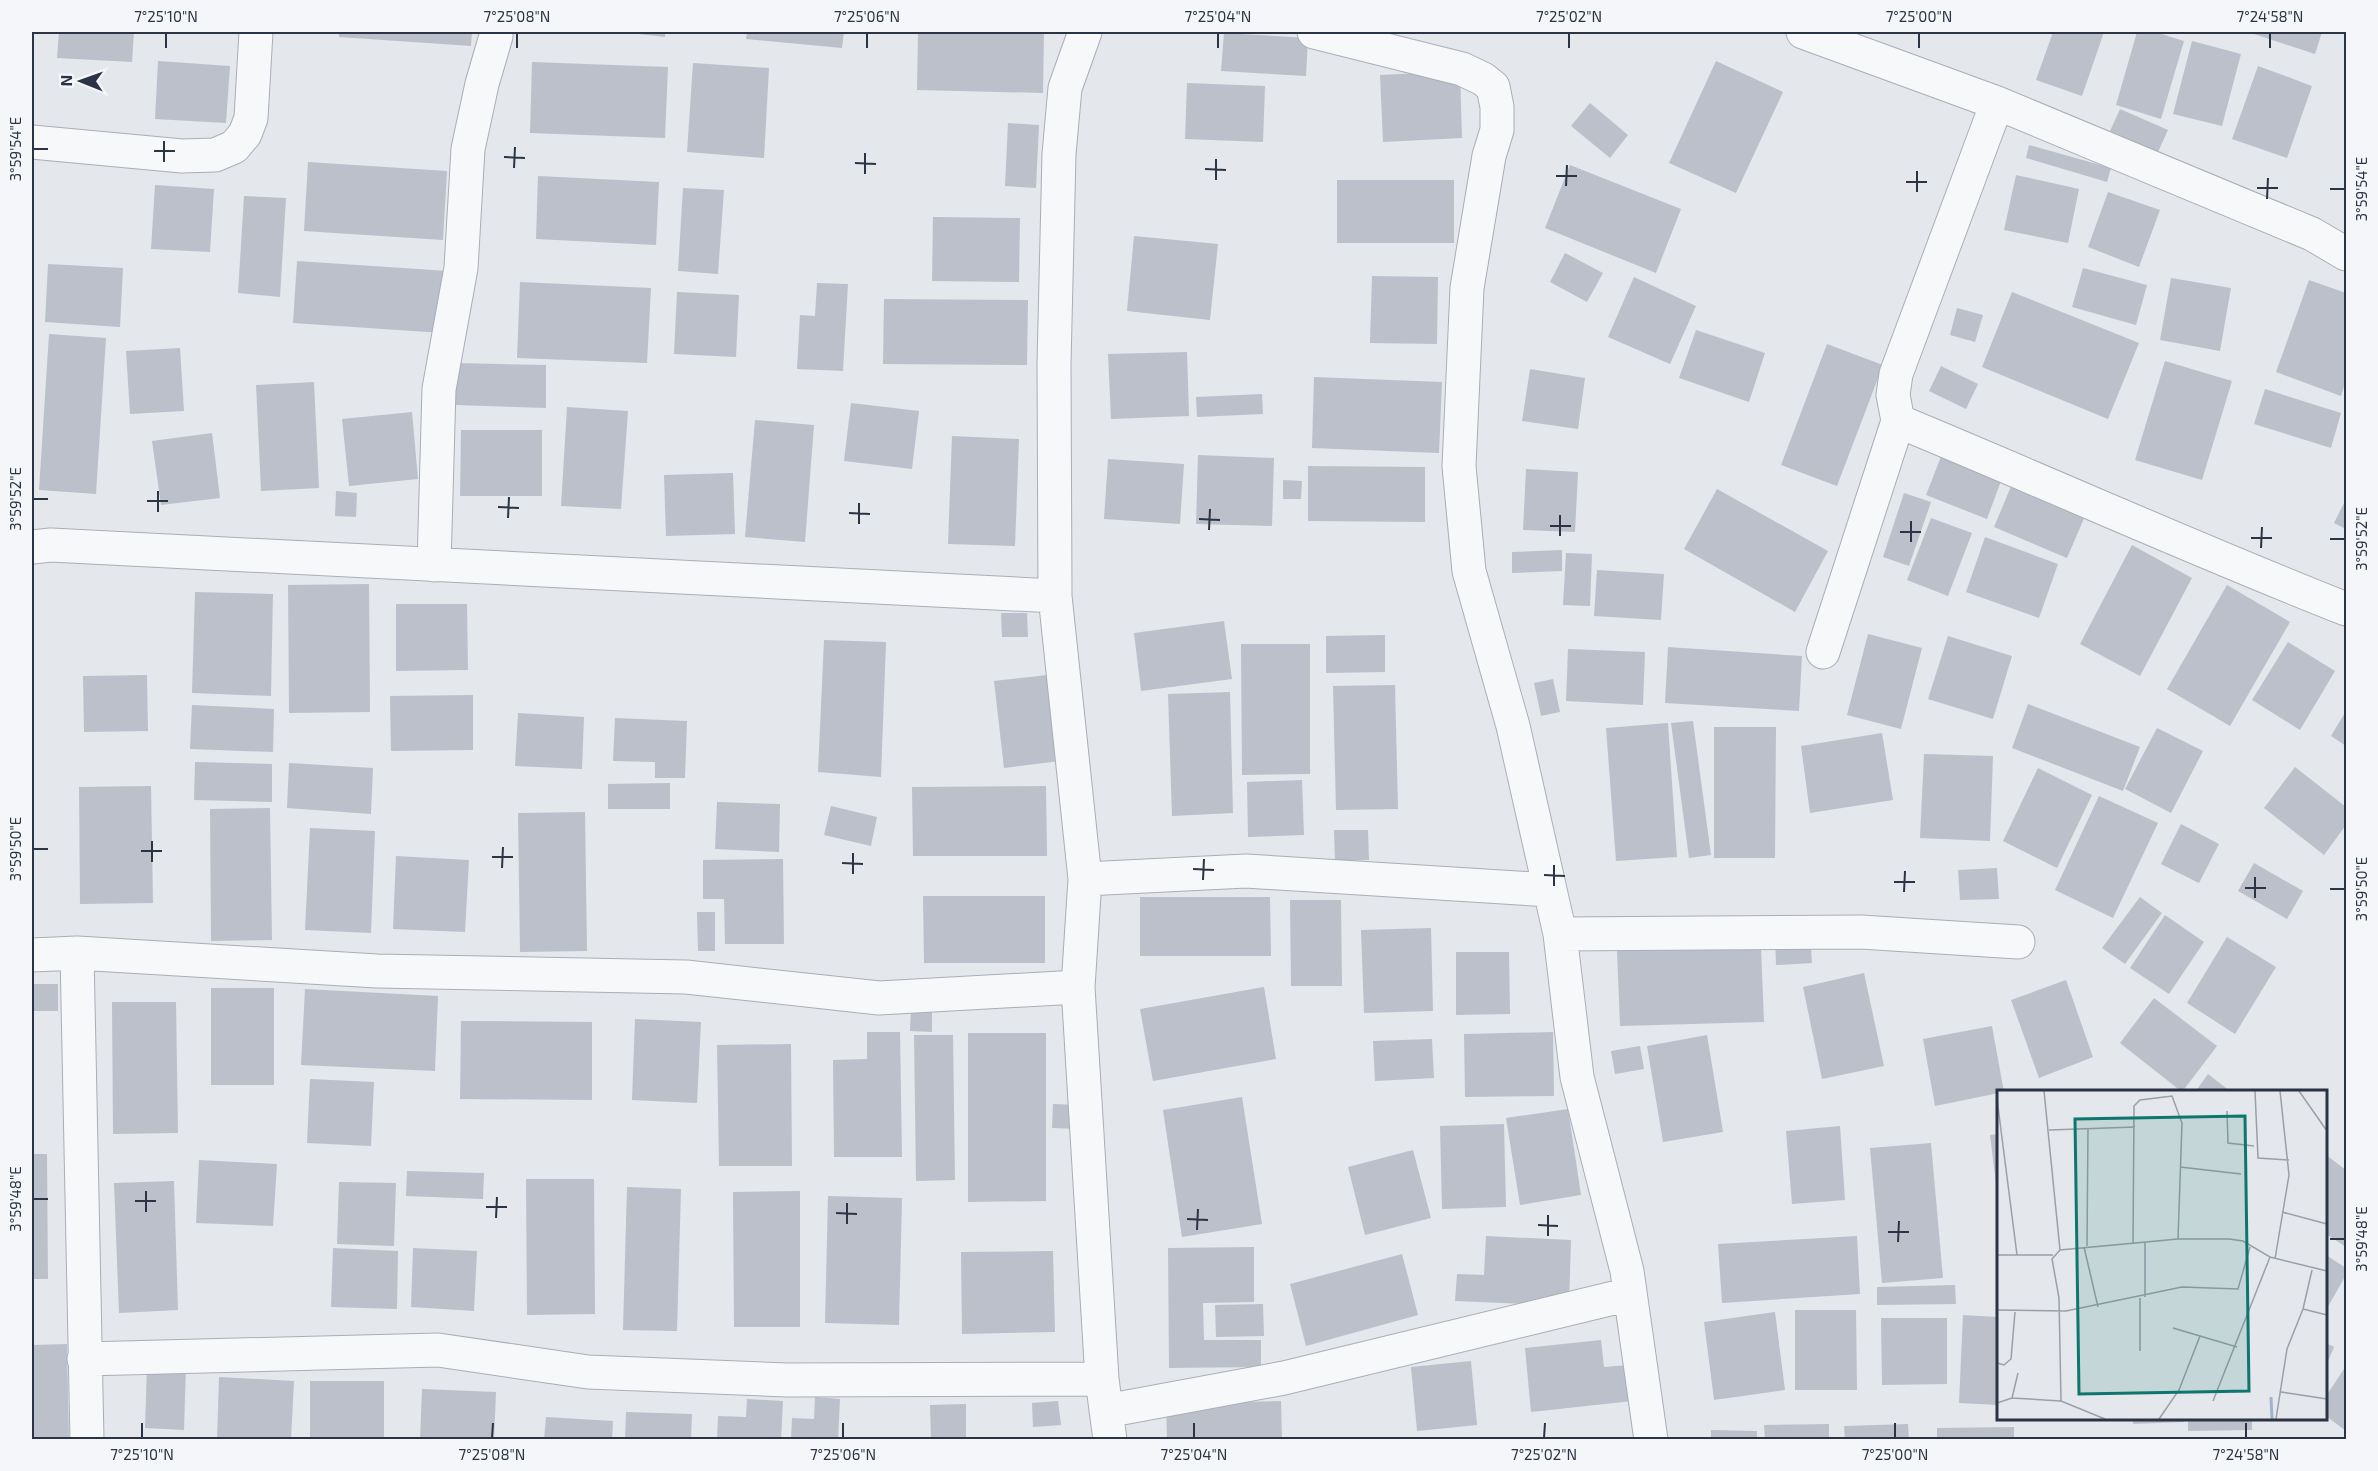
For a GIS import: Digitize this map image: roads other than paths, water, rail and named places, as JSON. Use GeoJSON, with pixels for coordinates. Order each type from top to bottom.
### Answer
{"type":"FeatureCollection","features":[{"type":"Feature","properties":{"kind":"street"},"geometry":{"type":"LineString","coordinates":[[32,142],[182,156],[215,155],[234,147],[245,134],[251,118],[256,32]]}},
{"type":"Feature","properties":{"kind":"street"},"geometry":{"type":"LineString","coordinates":[[1085,32],[1065,88],[1059,154],[1054,364],[1055,596],[1085,879],[1078,987],[1106,1410]]}},
{"type":"Feature","properties":{"kind":"street"},"geometry":{"type":"LineString","coordinates":[[1314,32],[1462,69],[1493,87],[1497,107],[1497,130],[1489,156],[1467,288],[1459,466],[1469,571],[1513,726],[1560,934],[1577,1077],[1627,1271],[1651,1440]]}},
{"type":"Feature","properties":{"kind":"street"},"geometry":{"type":"LineString","coordinates":[[1803,32],[1997,104],[2312,234],[2346,254]]}},
{"type":"Feature","properties":{"kind":"street"},"geometry":{"type":"LineString","coordinates":[[434,564],[439,389],[461,268],[468,149],[482,84],[496,36]]}},
{"type":"Feature","properties":{"kind":"street"},"geometry":{"type":"LineString","coordinates":[[1823,652],[1898,421],[1893,395],[1896,374],[1997,104]]}},
{"type":"Feature","properties":{"kind":"street"},"geometry":{"type":"LineString","coordinates":[[1898,421],[2097,504],[2216,558],[2346,609]]}},
{"type":"Feature","properties":{"kind":"street"},"geometry":{"type":"LineString","coordinates":[[32,548],[51,545],[1055,596]]}},
{"type":"Feature","properties":{"kind":"street"},"geometry":{"type":"LineString","coordinates":[[1085,879],[1246,871],[1550,890]]}},
{"type":"Feature","properties":{"kind":"street"},"geometry":{"type":"LineString","coordinates":[[1560,934],[1861,932],[2018,942]]}},
{"type":"Feature","properties":{"kind":"street"},"geometry":{"type":"LineString","coordinates":[[32,955],[76,953],[377,970],[686,977],[879,998],[1078,987]]}},
{"type":"Feature","properties":{"kind":"street"},"geometry":{"type":"LineString","coordinates":[[76,953],[87,1440]]}},
{"type":"Feature","properties":{"kind":"street"},"geometry":{"type":"LineString","coordinates":[[84,1359],[438,1350],[600,1372],[787,1380],[1106,1410],[1284,1378],[1630,1294]]}}]}
